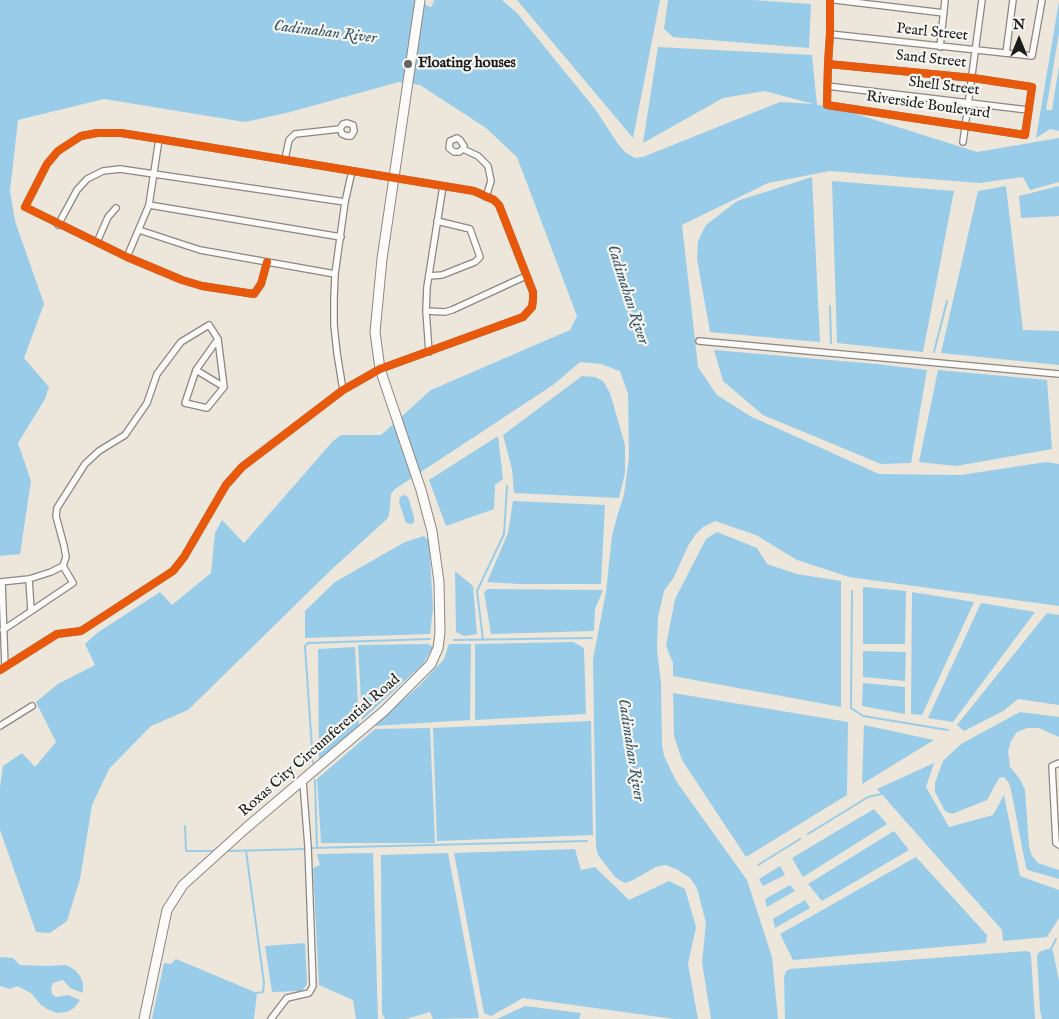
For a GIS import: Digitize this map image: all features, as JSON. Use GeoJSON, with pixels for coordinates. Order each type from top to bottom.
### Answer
{"type":"FeatureCollection","features":[{"type":"Feature","properties":{"kind":"main road","name":"Roxas City Circumferential Road"},"geometry":{"type":"LineString","coordinates":[[144,1019],[168,910],[183,886],[246,828],[303,782],[391,705],[431,664],[438,648],[440,632],[439,582],[432,531],[421,490],[380,369],[375,332],[382,259],[420,0]]}},
{"type":"Feature","properties":{"kind":"street"},"geometry":{"type":"LineString","coordinates":[[827,86],[830,0]]}},
{"type":"Feature","properties":{"kind":"street"},"geometry":{"type":"LineString","coordinates":[[835,0],[944,13]]}},
{"type":"Feature","properties":{"kind":"street"},"geometry":{"type":"LineString","coordinates":[[940,47],[945,0]]}},
{"type":"Feature","properties":{"kind":"street"},"geometry":{"type":"LineString","coordinates":[[964,142],[982,0]]}},
{"type":"Feature","properties":{"kind":"street"},"geometry":{"type":"LineString","coordinates":[[1006,53],[1013,0]]}},
{"type":"Feature","properties":{"kind":"street","name":"Pearl Street"},"geometry":{"type":"LineString","coordinates":[[830,34],[1032,56],[1042,0]]}},
{"type":"Feature","properties":{"kind":"street","name":"Sand Street"},"geometry":{"type":"LineString","coordinates":[[828,64],[972,78],[1032,86],[1028,110]]}},
{"type":"Feature","properties":{"kind":"street","name":"Shell Street"},"geometry":{"type":"LineString","coordinates":[[827,86],[1028,110]]}},
{"type":"Feature","properties":{"kind":"street","name":"Riverside Boulevard"},"geometry":{"type":"LineString","coordinates":[[827,86],[827,105],[1025,134],[1028,110]]}},
{"type":"Feature","properties":{"kind":"street"},"geometry":{"type":"LineString","coordinates":[[286,159],[289,140],[295,134],[340,129]]}},
{"type":"Feature","properties":{"kind":"street"},"geometry":{"type":"LineString","coordinates":[[2,669],[57,634],[81,631],[173,571],[184,557],[226,485],[242,467],[343,390],[380,369],[523,317],[532,307],[533,292],[499,205],[494,200],[474,191],[121,133],[97,133],[81,136],[58,151],[47,164],[25,208],[127,257],[182,280],[202,286],[254,294],[261,284],[266,262]]}},
{"type":"Feature","properties":{"kind":"street"},"geometry":{"type":"LineString","coordinates":[[127,257],[149,204],[159,139]]}},
{"type":"Feature","properties":{"kind":"street"},"geometry":{"type":"LineString","coordinates":[[463,149],[478,156],[488,166],[491,181],[486,197]]}},
{"type":"Feature","properties":{"kind":"street"},"geometry":{"type":"LineString","coordinates":[[58,225],[77,190],[87,179],[103,171],[120,169],[345,202]]}},
{"type":"Feature","properties":{"kind":"street"},"geometry":{"type":"LineString","coordinates":[[343,390],[336,353],[334,325],[335,274],[345,202],[352,171]]}},
{"type":"Feature","properties":{"kind":"street"},"geometry":{"type":"LineString","coordinates":[[429,352],[426,312],[429,276],[443,186]]}},
{"type":"Feature","properties":{"kind":"street"},"geometry":{"type":"LineString","coordinates":[[149,204],[341,237]]}},
{"type":"Feature","properties":{"kind":"street"},"geometry":{"type":"LineString","coordinates":[[97,242],[108,217],[116,208]]}},
{"type":"Feature","properties":{"kind":"street"},"geometry":{"type":"LineString","coordinates":[[429,276],[442,275],[475,262],[480,257],[470,229],[437,221]]}},
{"type":"Feature","properties":{"kind":"street"},"geometry":{"type":"LineString","coordinates":[[139,230],[200,250],[335,274]]}},
{"type":"Feature","properties":{"kind":"street"},"geometry":{"type":"LineString","coordinates":[[426,312],[452,310],[526,276]]}},
{"type":"Feature","properties":{"kind":"street"},"geometry":{"type":"LineString","coordinates":[[2,669],[1,582],[29,579],[63,566],[66,557],[56,516],[57,508],[85,464],[99,451],[125,435],[146,403],[157,374],[181,342],[209,325],[218,339],[224,387],[206,408],[185,403],[196,370],[218,339]]}},
{"type":"Feature","properties":{"kind":"street"},"geometry":{"type":"LineString","coordinates":[[699,341],[1059,374]]}},
{"type":"Feature","properties":{"kind":"street"},"geometry":{"type":"LineString","coordinates":[[196,370],[224,387]]}},
{"type":"Feature","properties":{"kind":"street"},"geometry":{"type":"LineString","coordinates":[[3,630],[73,583],[63,566]]}},
{"type":"Feature","properties":{"kind":"street"},"geometry":{"type":"LineString","coordinates":[[29,579],[31,611]]}},
{"type":"Feature","properties":{"kind":"street"},"geometry":{"type":"LineString","coordinates":[[0,726],[32,706]]}},
{"type":"Feature","properties":{"kind":"street"},"geometry":{"type":"LineString","coordinates":[[1059,763],[1052,766],[1056,843],[1059,845]]}},
{"type":"Feature","properties":{"kind":"street"},"geometry":{"type":"LineString","coordinates":[[271,1019],[287,998],[309,993],[313,986],[308,846],[303,782]]}},
{"type":"Feature","properties":{"kind":"water","name":"Cadimahan River"},"geometry":{"type":"Polygon","coordinates":[[[0,0],[409,0],[419,1],[430,7],[434,0],[502,0],[517,13],[595,109],[618,144],[626,153],[635,158],[643,157],[780,102],[813,104],[765,91],[723,98],[643,143],[658,47],[812,55],[817,105],[831,106],[977,152],[1059,138],[1059,182],[1030,190],[1023,177],[979,183],[830,171],[768,183],[682,225],[698,367],[717,395],[750,416],[879,474],[961,475],[1046,462],[1059,464],[1059,606],[849,577],[797,560],[756,535],[715,521],[703,527],[695,535],[674,577],[664,591],[658,617],[657,650],[661,683],[662,745],[664,756],[676,781],[747,880],[772,957],[778,1019],[711,1019],[702,962],[706,923],[697,888],[690,878],[666,865],[656,867],[625,883],[616,878],[598,855],[596,846],[593,659],[606,592],[612,536],[624,495],[629,457],[628,394],[620,371],[601,364],[580,362],[553,385],[395,489],[391,494],[387,519],[331,570],[188,710],[151,726],[109,769],[92,805],[80,879],[67,921],[50,933],[36,932],[0,830],[0,788],[3,766],[22,753],[35,767],[56,742],[36,702],[58,684],[95,665],[85,644],[97,633],[160,592],[172,605],[211,573],[215,533],[222,520],[244,543],[333,441],[341,435],[381,435],[431,390],[570,330],[577,316],[517,157],[486,128],[420,85],[399,82],[290,112],[245,122],[104,99],[18,120],[10,191],[15,221],[44,304],[24,358],[49,387],[45,399],[18,443],[31,481],[20,554],[0,556],[0,0]]]}},
{"type":"Feature","properties":{"kind":"water"},"geometry":{"type":"Polygon","coordinates":[[[517,0],[660,0],[633,138],[517,0]]]}},
{"type":"Feature","properties":{"kind":"water"},"geometry":{"type":"Polygon","coordinates":[[[668,0],[752,0],[811,4],[809,48],[673,37],[664,29],[668,0]]]}},
{"type":"Feature","properties":{"kind":"water"},"geometry":{"type":"Polygon","coordinates":[[[1059,1],[1059,33],[1046,110],[1052,110],[1059,66],[1059,131],[1050,129],[1036,138],[1059,1]]]}},
{"type":"Feature","properties":{"kind":"water"},"geometry":{"type":"Polygon","coordinates":[[[812,177],[820,342],[710,332],[697,259],[698,241],[706,225],[737,201],[812,177]]]}},
{"type":"Feature","properties":{"kind":"water"},"geometry":{"type":"Polygon","coordinates":[[[832,181],[954,191],[923,352],[837,343],[832,181]]]}},
{"type":"Feature","properties":{"kind":"water"},"geometry":{"type":"Polygon","coordinates":[[[1006,186],[1023,330],[1059,331],[1059,365],[941,353],[978,191],[1006,186]]]}},
{"type":"Feature","properties":{"kind":"water"},"geometry":{"type":"Polygon","coordinates":[[[1059,186],[1059,216],[1021,218],[1019,196],[1059,186]]]}},
{"type":"Feature","properties":{"kind":"water"},"geometry":{"type":"Polygon","coordinates":[[[714,350],[927,370],[911,463],[881,464],[763,415],[723,381],[714,350]]]}},
{"type":"Feature","properties":{"kind":"water"},"geometry":{"type":"Polygon","coordinates":[[[938,370],[1047,380],[1052,449],[956,466],[919,462],[938,370]]]}},
{"type":"Feature","properties":{"kind":"water"},"geometry":{"type":"Polygon","coordinates":[[[582,376],[595,377],[603,381],[610,393],[625,445],[625,473],[619,498],[514,493],[512,469],[503,435],[582,376]]]}},
{"type":"Feature","properties":{"kind":"water"},"geometry":{"type":"Polygon","coordinates":[[[498,436],[503,479],[495,485],[494,509],[446,526],[429,480],[498,436]]]}},
{"type":"Feature","properties":{"kind":"water"},"geometry":{"type":"Polygon","coordinates":[[[404,495],[408,497],[414,517],[414,523],[411,524],[406,523],[399,502],[400,497],[404,495]]]}},
{"type":"Feature","properties":{"kind":"water"},"geometry":{"type":"Polygon","coordinates":[[[513,501],[605,505],[601,584],[487,582],[508,533],[513,501]]]}},
{"type":"Feature","properties":{"kind":"water"},"geometry":{"type":"Polygon","coordinates":[[[717,532],[757,548],[767,564],[797,574],[841,581],[841,707],[673,676],[673,663],[666,646],[675,599],[706,539],[717,532]]]}},
{"type":"Feature","properties":{"kind":"water"},"geometry":{"type":"Polygon","coordinates":[[[424,536],[429,541],[433,608],[430,634],[305,638],[305,611],[335,582],[405,542],[424,536]]]}},
{"type":"Feature","properties":{"kind":"water"},"geometry":{"type":"Polygon","coordinates":[[[455,571],[473,586],[477,634],[464,636],[456,632],[455,571]]]}},
{"type":"Feature","properties":{"kind":"water"},"geometry":{"type":"Polygon","coordinates":[[[863,587],[906,591],[905,644],[863,644],[863,587]]]}},
{"type":"Feature","properties":{"kind":"water"},"geometry":{"type":"Polygon","coordinates":[[[488,589],[603,590],[595,609],[594,631],[491,634],[484,592],[488,589]]]}},
{"type":"Feature","properties":{"kind":"water"},"geometry":{"type":"Polygon","coordinates":[[[912,592],[974,602],[922,715],[911,714],[912,592]]]}},
{"type":"Feature","properties":{"kind":"water"},"geometry":{"type":"Polygon","coordinates":[[[981,603],[1035,612],[953,722],[928,718],[981,603]]]}},
{"type":"Feature","properties":{"kind":"water"},"geometry":{"type":"Polygon","coordinates":[[[1047,613],[1059,615],[1059,705],[1018,699],[1003,711],[964,731],[957,725],[1047,613]]]}},
{"type":"Feature","properties":{"kind":"water"},"geometry":{"type":"Polygon","coordinates":[[[573,642],[584,648],[586,714],[475,720],[475,644],[573,642]]]}},
{"type":"Feature","properties":{"kind":"water"},"geometry":{"type":"Polygon","coordinates":[[[428,644],[433,647],[423,664],[362,720],[358,645],[428,644]]]}},
{"type":"Feature","properties":{"kind":"water"},"geometry":{"type":"Polygon","coordinates":[[[449,644],[471,644],[470,720],[374,726],[420,685],[444,659],[449,644]]]}},
{"type":"Feature","properties":{"kind":"water"},"geometry":{"type":"Polygon","coordinates":[[[355,647],[359,726],[319,759],[318,649],[355,647]]]}},
{"type":"Feature","properties":{"kind":"water"},"geometry":{"type":"Polygon","coordinates":[[[863,651],[906,652],[905,681],[863,677],[863,651]]]}},
{"type":"Feature","properties":{"kind":"water"},"geometry":{"type":"Polygon","coordinates":[[[863,683],[905,687],[905,714],[862,706],[863,683]]]}},
{"type":"Feature","properties":{"kind":"water"},"geometry":{"type":"Polygon","coordinates":[[[673,693],[848,722],[847,795],[746,857],[682,760],[674,736],[673,693]]]}},
{"type":"Feature","properties":{"kind":"water"},"geometry":{"type":"Polygon","coordinates":[[[1020,712],[1059,717],[1059,737],[1039,728],[1027,728],[1017,732],[1011,741],[1008,751],[1010,767],[1020,779],[1025,790],[1029,847],[1032,856],[1038,863],[1059,870],[1059,879],[1028,870],[1026,867],[1011,790],[1009,783],[1004,777],[999,778],[987,800],[952,814],[945,811],[935,792],[935,783],[943,761],[961,744],[1020,712]]]}},
{"type":"Feature","properties":{"kind":"water"},"geometry":{"type":"Polygon","coordinates":[[[591,721],[593,835],[437,841],[433,728],[591,721]]]}},
{"type":"Feature","properties":{"kind":"water"},"geometry":{"type":"Polygon","coordinates":[[[864,725],[934,740],[862,784],[864,725]]]}},
{"type":"Feature","properties":{"kind":"water"},"geometry":{"type":"Polygon","coordinates":[[[430,728],[435,843],[321,843],[317,779],[375,729],[430,728]]]}},
{"type":"Feature","properties":{"kind":"water"},"geometry":{"type":"Polygon","coordinates":[[[934,763],[926,787],[949,827],[993,815],[1004,795],[1020,876],[1059,890],[1059,918],[1047,937],[1003,941],[1002,930],[877,789],[934,763]]]}},
{"type":"Feature","properties":{"kind":"water"},"geometry":{"type":"Polygon","coordinates":[[[874,809],[887,824],[803,877],[792,858],[874,809]]]}},
{"type":"Feature","properties":{"kind":"water"},"geometry":{"type":"Polygon","coordinates":[[[894,831],[909,850],[822,901],[808,884],[894,831]]]}},
{"type":"Feature","properties":{"kind":"water"},"geometry":{"type":"Polygon","coordinates":[[[575,849],[581,870],[595,867],[629,900],[669,881],[685,889],[696,927],[688,964],[698,1019],[674,1019],[523,998],[491,1016],[484,1013],[454,853],[575,849]]]}},
{"type":"Feature","properties":{"kind":"water"},"geometry":{"type":"Polygon","coordinates":[[[373,853],[378,1019],[356,1019],[353,1000],[319,985],[313,868],[320,865],[317,854],[373,853]]]}},
{"type":"Feature","properties":{"kind":"water"},"geometry":{"type":"Polygon","coordinates":[[[448,853],[479,1018],[433,1019],[430,1012],[406,1019],[385,1019],[382,1013],[381,855],[448,853]]]}},
{"type":"Feature","properties":{"kind":"water"},"geometry":{"type":"Polygon","coordinates":[[[916,857],[987,935],[986,943],[793,960],[780,934],[916,857]]]}},
{"type":"Feature","properties":{"kind":"water"},"geometry":{"type":"Polygon","coordinates":[[[780,866],[785,875],[763,886],[759,879],[780,866]]]}},
{"type":"Feature","properties":{"kind":"water"},"geometry":{"type":"Polygon","coordinates":[[[790,885],[795,891],[767,907],[765,899],[790,885]]]}},
{"type":"Feature","properties":{"kind":"water"},"geometry":{"type":"Polygon","coordinates":[[[805,900],[810,908],[775,928],[773,919],[805,900]]]}},
{"type":"Feature","properties":{"kind":"water"},"geometry":{"type":"Polygon","coordinates":[[[305,943],[307,984],[302,991],[272,992],[265,946],[305,943]]]}},
{"type":"Feature","properties":{"kind":"water"},"geometry":{"type":"Polygon","coordinates":[[[1048,949],[1053,951],[1059,981],[1059,1019],[1042,1019],[1040,1010],[1037,956],[1039,952],[1048,949]]]}},
{"type":"Feature","properties":{"kind":"water"},"geometry":{"type":"Polygon","coordinates":[[[1030,952],[1031,956],[1035,1019],[785,1019],[784,977],[786,971],[790,969],[1030,952]]]}},
{"type":"Feature","properties":{"kind":"water"},"geometry":{"type":"Polygon","coordinates":[[[0,957],[13,958],[20,965],[66,965],[75,970],[80,976],[83,983],[83,993],[70,988],[63,980],[53,983],[51,988],[52,994],[56,997],[68,995],[80,1000],[74,1008],[67,1012],[57,1013],[47,1009],[31,993],[17,986],[10,989],[0,986],[0,957]]]}},
{"type":"Feature","properties":{"kind":"water"},"geometry":{"type":"Polygon","coordinates":[[[176,959],[257,993],[254,1019],[152,1019],[164,963],[171,964],[176,959]]]}},
{"type":"Feature","properties":{"kind":"water"},"geometry":{"type":"Polygon","coordinates":[[[525,1006],[581,1013],[579,1019],[497,1019],[525,1006]]]}},
{"type":"Feature","properties":{"kind":"waterway"},"geometry":{"type":"LineString","coordinates":[[934,352],[947,301]]}},
{"type":"Feature","properties":{"kind":"waterway"},"geometry":{"type":"LineString","coordinates":[[830,306],[831,343]]}},
{"type":"Feature","properties":{"kind":"waterway"},"geometry":{"type":"LineString","coordinates":[[483,640],[477,591],[504,534],[507,486]]}},
{"type":"Feature","properties":{"kind":"waterway"},"geometry":{"type":"LineString","coordinates":[[852,591],[851,708],[863,716],[948,730]]}},
{"type":"Feature","properties":{"kind":"waterway"},"geometry":{"type":"LineString","coordinates":[[454,640],[592,638]]}},
{"type":"Feature","properties":{"kind":"waterway"},"geometry":{"type":"LineString","coordinates":[[313,763],[305,646],[308,643],[430,639]]}},
{"type":"Feature","properties":{"kind":"waterway"},"geometry":{"type":"LineString","coordinates":[[315,780],[317,848]]}},
{"type":"Feature","properties":{"kind":"waterway"},"geometry":{"type":"LineString","coordinates":[[808,834],[868,797],[881,794]]}},
{"type":"Feature","properties":{"kind":"waterway"},"geometry":{"type":"LineString","coordinates":[[185,826],[186,851],[214,851]]}},
{"type":"Feature","properties":{"kind":"waterway"},"geometry":{"type":"LineString","coordinates":[[758,865],[800,839]]}},
{"type":"Feature","properties":{"kind":"waterway"},"geometry":{"type":"LineString","coordinates":[[312,848],[587,841]]}},
{"type":"Feature","properties":{"kind":"waterway"},"geometry":{"type":"LineString","coordinates":[[228,851],[306,849]]}},
{"type":"Feature","properties":{"kind":"waterway"},"geometry":{"type":"LineString","coordinates":[[246,851],[264,983],[263,992],[257,993]]}},
{"type":"Feature","properties":{"kind":"waterway"},"geometry":{"type":"LineString","coordinates":[[1051,949],[1056,939]]}},
{"type":"Feature","properties":{"kind":"cycle path"},"geometry":{"type":"LineString","coordinates":[[828,64],[973,78],[1032,87],[1025,135],[827,105],[828,64],[830,34],[830,0]]}},
{"type":"Feature","properties":{"kind":"cycle path"},"geometry":{"type":"LineString","coordinates":[[0,670],[57,634],[81,631],[173,571],[184,557],[226,485],[242,467],[343,390],[380,369],[523,317],[532,307],[533,292],[499,205],[494,200],[474,191],[121,133],[97,133],[81,136],[58,151],[47,164],[25,207],[127,257],[182,280],[202,286],[254,294],[261,284],[267,262]]}},
{"type":"Feature","properties":{"kind":"place","name":"Floating houses"},"geometry":{"type":"Point","coordinates":[408,64]}}]}
